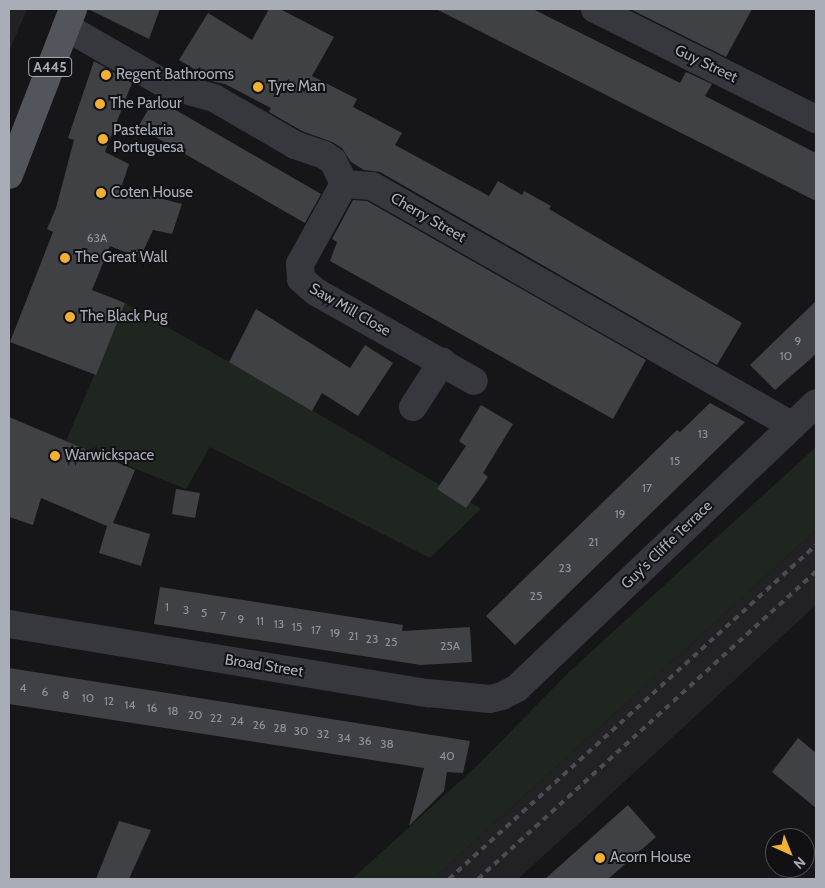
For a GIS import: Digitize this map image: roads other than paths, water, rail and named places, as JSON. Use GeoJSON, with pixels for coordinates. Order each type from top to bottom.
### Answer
{"type":"FeatureCollection","features":[{"type":"Feature","properties":{"kind":"main road","name":"A445"},"geometry":{"type":"LineString","coordinates":[[9,175],[69,18]]}},
{"type":"Feature","properties":{"kind":"street","name":"Guy Street"},"geometry":{"type":"LineString","coordinates":[[595,9],[816,119]]}},
{"type":"Feature","properties":{"kind":"street"},"geometry":{"type":"LineString","coordinates":[[69,18],[167,86],[214,98],[295,145],[324,155],[332,161],[344,184]]}},
{"type":"Feature","properties":{"kind":"street","name":"Saw Mill Close"},"geometry":{"type":"LineString","coordinates":[[344,184],[300,264],[301,279],[316,292],[474,381]]}},
{"type":"Feature","properties":{"kind":"street","name":"Cherry Street"},"geometry":{"type":"LineString","coordinates":[[344,184],[372,186],[792,426]]}},
{"type":"Feature","properties":{"kind":"street"},"geometry":{"type":"LineString","coordinates":[[414,407],[442,362]]}},
{"type":"Feature","properties":{"kind":"street","name":"Guy's Cliffe Terrace"},"geometry":{"type":"LineString","coordinates":[[517,688],[816,403]]}},
{"type":"Feature","properties":{"kind":"street","name":"Broad Street"},"geometry":{"type":"LineString","coordinates":[[9,624],[428,694],[490,699],[517,688]]}},
{"type":"Feature","properties":{"kind":"railway"},"geometry":{"type":"LineString","coordinates":[[449,879],[816,545]]}},
{"type":"Feature","properties":{"kind":"railway"},"geometry":{"type":"LineString","coordinates":[[478,879],[816,571]]}},
{"type":"Feature","properties":{"kind":"place","name":"Regent Bathrooms"},"geometry":{"type":"Point","coordinates":[106,75]}},
{"type":"Feature","properties":{"kind":"place","name":"Tyre Man"},"geometry":{"type":"Point","coordinates":[258,87]}},
{"type":"Feature","properties":{"kind":"place","name":"The Parlour"},"geometry":{"type":"Point","coordinates":[100,104]}},
{"type":"Feature","properties":{"kind":"place","name":"Pastelaria Portuguesa"},"geometry":{"type":"Point","coordinates":[103,139]}},
{"type":"Feature","properties":{"kind":"place","name":"Coten House"},"geometry":{"type":"Point","coordinates":[101,193]}},
{"type":"Feature","properties":{"kind":"place","name":"The Great Wall"},"geometry":{"type":"Point","coordinates":[65,258]}},
{"type":"Feature","properties":{"kind":"place","name":"The Black Pug"},"geometry":{"type":"Point","coordinates":[70,317]}},
{"type":"Feature","properties":{"kind":"place","name":"Warwickspace"},"geometry":{"type":"Point","coordinates":[55,456]}},
{"type":"Feature","properties":{"kind":"place","name":"Acorn House"},"geometry":{"type":"Point","coordinates":[600,858]}}]}
